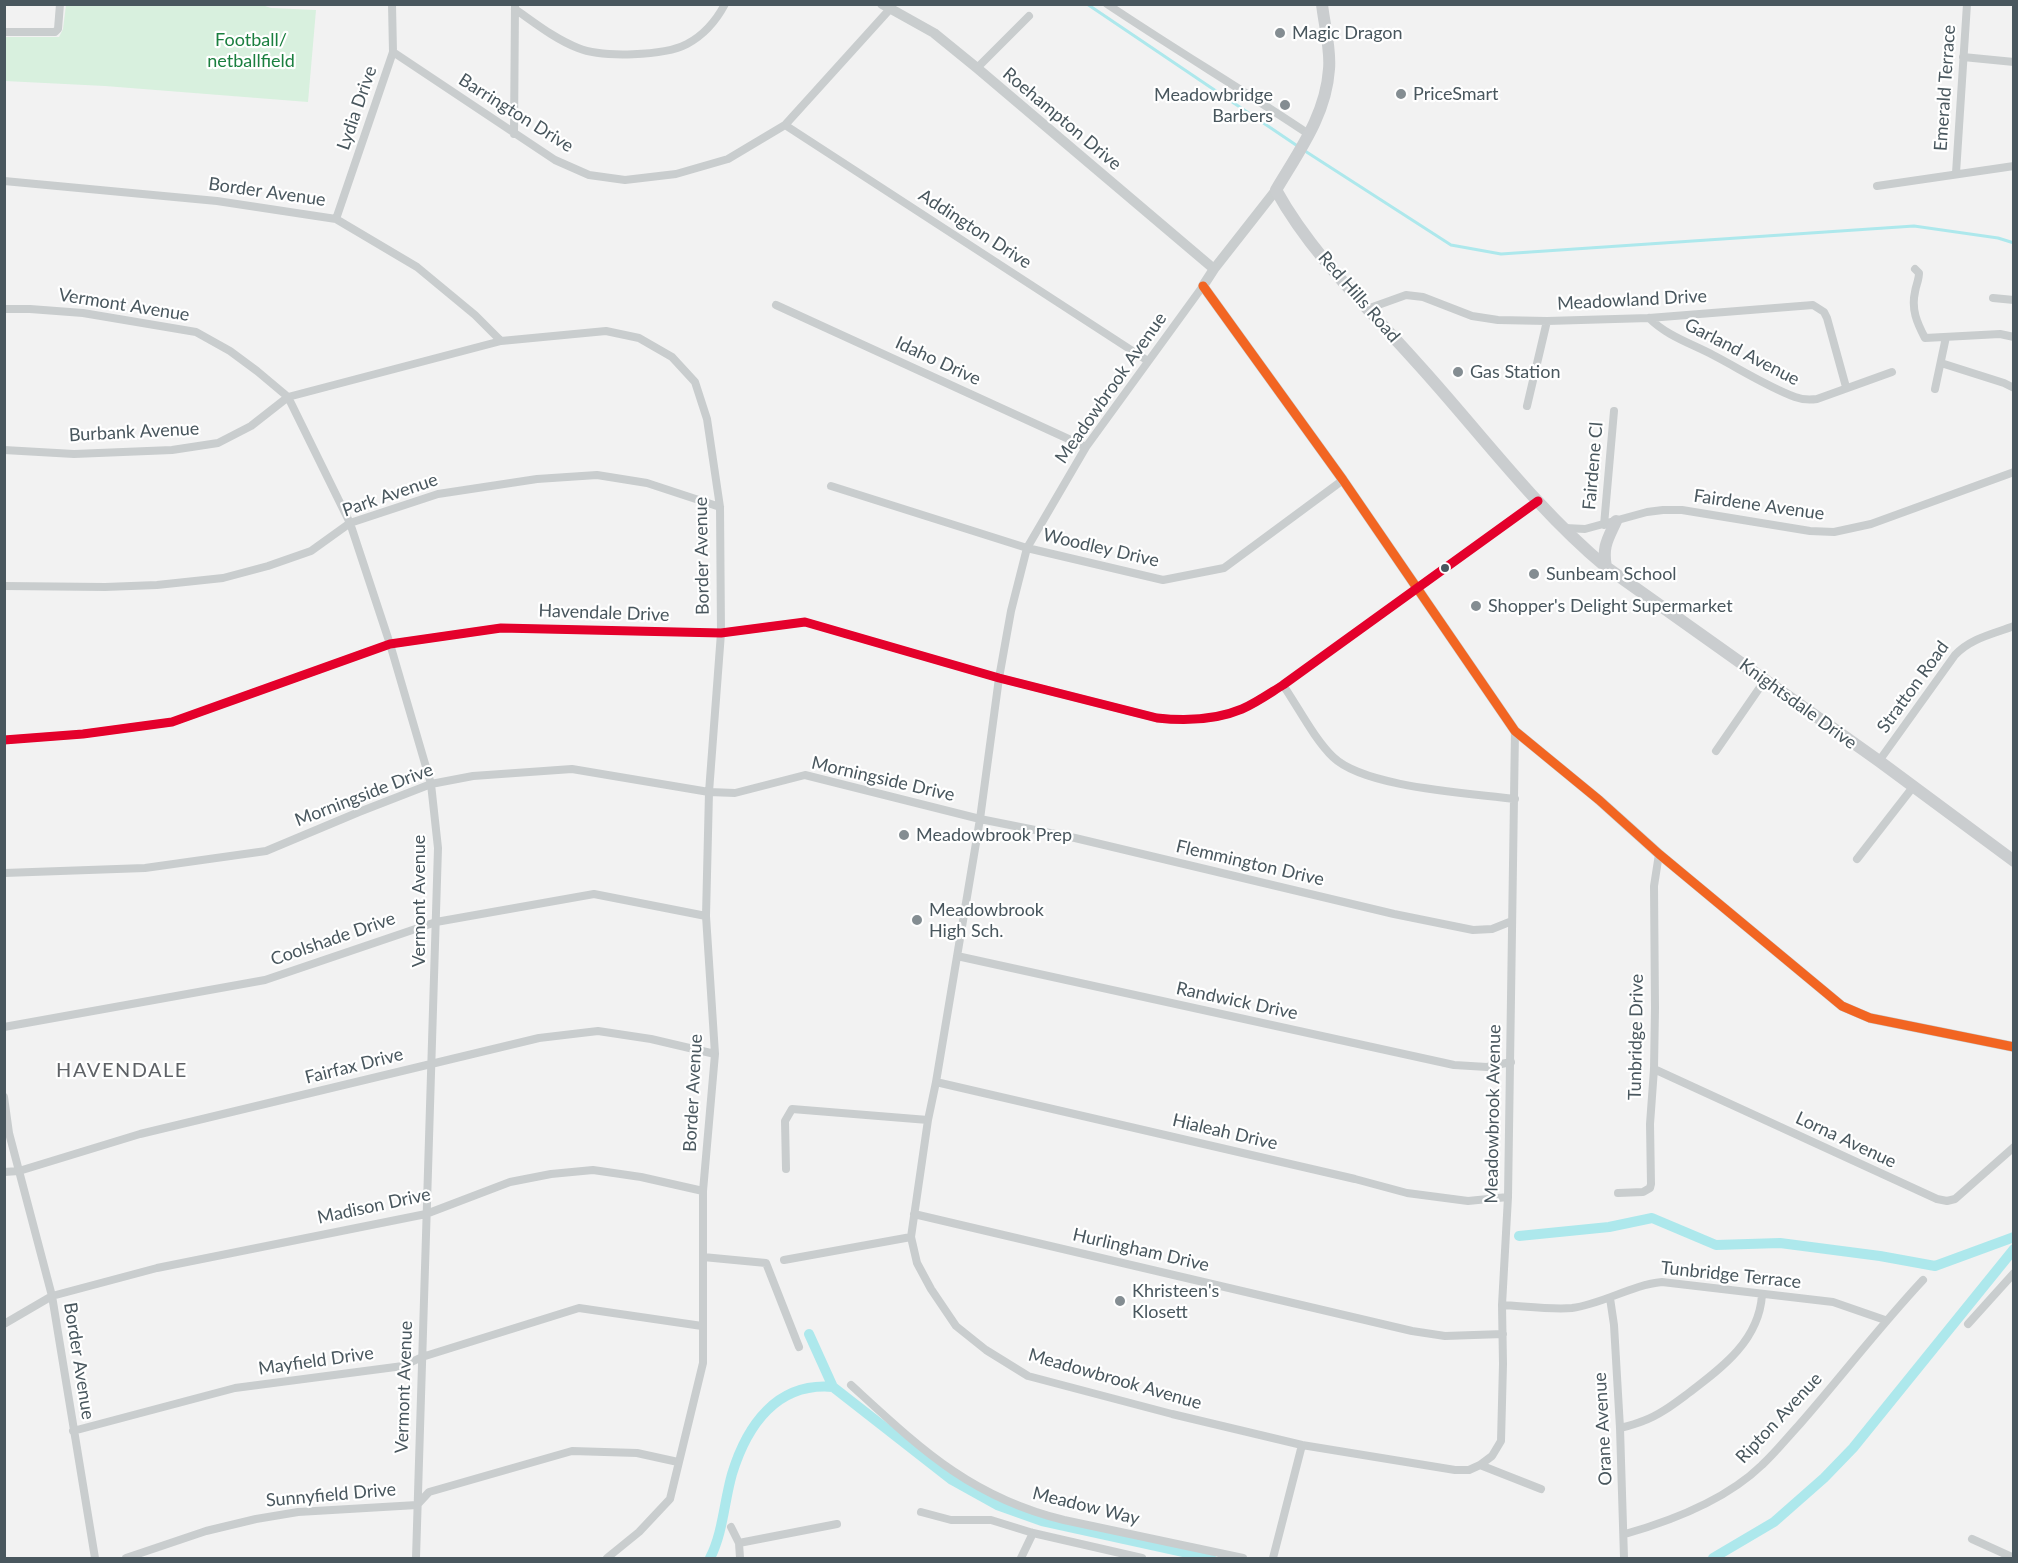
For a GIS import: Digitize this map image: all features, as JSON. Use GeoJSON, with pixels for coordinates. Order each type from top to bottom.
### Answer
{"type":"FeatureCollection","features":[{"type":"Feature","properties":{"kind":"main road"},"geometry":{"type":"LineString","coordinates":[[1276,190],[1309,136],[1321,110],[1330,67],[1322,4]]}},
{"type":"Feature","properties":{"kind":"main road","name":"Red Hills Road"},"geometry":{"type":"LineString","coordinates":[[1276,190],[1291,217],[1367,309],[1538,501],[1582,547]]}},
{"type":"Feature","properties":{"kind":"main road"},"geometry":{"type":"LineString","coordinates":[[1606,567],[1605,546],[1616,521]]}},
{"type":"Feature","properties":{"kind":"main road","name":"Knightsdale Drive"},"geometry":{"type":"LineString","coordinates":[[1582,547],[1606,567],[1879,761],[2013,861]]}},
{"type":"Feature","properties":{"kind":"street"},"geometry":{"type":"LineString","coordinates":[[4,32],[55,32],[58,29],[60,4]]}},
{"type":"Feature","properties":{"kind":"street","name":"Lydia Drive"},"geometry":{"type":"LineString","coordinates":[[336,219],[393,52],[392,4]]}},
{"type":"Feature","properties":{"kind":"street"},"geometry":{"type":"LineString","coordinates":[[515,7],[551,34],[579,49],[599,54],[626,55],[686,45],[705,32],[725,4]]}},
{"type":"Feature","properties":{"kind":"street"},"geometry":{"type":"LineString","coordinates":[[1107,4],[1184,56],[1216,73],[1309,136]]}},
{"type":"Feature","properties":{"kind":"street","name":"Emerald Terrace"},"geometry":{"type":"LineString","coordinates":[[1956,174],[1966,4]]}},
{"type":"Feature","properties":{"kind":"street"},"geometry":{"type":"LineString","coordinates":[[514,134],[515,7]]}},
{"type":"Feature","properties":{"kind":"street","name":"Barrington Drive"},"geometry":{"type":"LineString","coordinates":[[393,52],[555,160],[589,175],[625,180],[676,174],[728,159],[785,125],[886,7]]}},
{"type":"Feature","properties":{"kind":"street","name":"Roehampton Drive"},"geometry":{"type":"LineString","coordinates":[[886,7],[934,33],[1214,269]]}},
{"type":"Feature","properties":{"kind":"street"},"geometry":{"type":"LineString","coordinates":[[977,68],[1029,16]]}},
{"type":"Feature","properties":{"kind":"street"},"geometry":{"type":"LineString","coordinates":[[1963,57],[2013,62]]}},
{"type":"Feature","properties":{"kind":"street","name":"Addington Drive"},"geometry":{"type":"LineString","coordinates":[[785,125],[1148,362]]}},
{"type":"Feature","properties":{"kind":"street"},"geometry":{"type":"LineString","coordinates":[[1877,186],[2013,166]]}},
{"type":"Feature","properties":{"kind":"street","name":"Border Avenue"},"geometry":{"type":"LineString","coordinates":[[4,181],[217,201],[336,219],[417,267],[501,341],[606,331],[639,338],[672,357],[695,382],[706,419],[720,507],[721,633],[710,792],[706,916],[715,1054],[703,1191],[703,1363],[670,1498],[639,1532],[607,1558]]}},
{"type":"Feature","properties":{"kind":"street","name":"Meadowbrook Avenue"},"geometry":{"type":"LineString","coordinates":[[1276,190],[1214,269],[1086,447],[1027,548],[1011,611],[999,678],[980,819],[936,1082],[927,1120],[911,1237],[917,1263],[956,1326],[986,1350],[1028,1376],[1172,1414],[1302,1445],[1455,1470],[1469,1470],[1492,1456],[1501,1441],[1502,1305],[1508,1197],[1511,1062],[1515,731]]}},
{"type":"Feature","properties":{"kind":"street"},"geometry":{"type":"LineString","coordinates":[[1915,269],[1919,273],[1914,294],[1914,310],[1917,323],[1925,338],[2000,334],[2013,337]]}},
{"type":"Feature","properties":{"kind":"street"},"geometry":{"type":"LineString","coordinates":[[1203,286],[1343,480],[1515,731],[1842,1006],[1870,1018],[2013,1047]]}},
{"type":"Feature","properties":{"kind":"street","name":"Meadowland Drive"},"geometry":{"type":"LineString","coordinates":[[1367,309],[1406,295],[1423,297],[1472,316],[1498,320],[1649,318],[1813,305],[1824,312],[1827,318],[1846,387]]}},
{"type":"Feature","properties":{"kind":"street"},"geometry":{"type":"LineString","coordinates":[[1993,298],[2013,300]]}},
{"type":"Feature","properties":{"kind":"street","name":"Idaho Drive"},"geometry":{"type":"LineString","coordinates":[[776,305],[1086,447]]}},
{"type":"Feature","properties":{"kind":"street","name":"Vermont Avenue"},"geometry":{"type":"LineString","coordinates":[[4,309],[83,313],[196,332],[230,351],[288,397],[350,523],[390,644],[431,784],[438,848],[416,1558]]}},
{"type":"Feature","properties":{"kind":"street","name":"Garland Avenue"},"geometry":{"type":"LineString","coordinates":[[1649,318],[1665,332],[1806,401],[1892,372]]}},
{"type":"Feature","properties":{"kind":"street"},"geometry":{"type":"LineString","coordinates":[[1527,406],[1547,321]]}},
{"type":"Feature","properties":{"kind":"street"},"geometry":{"type":"LineString","coordinates":[[1935,389],[1947,337]]}},
{"type":"Feature","properties":{"kind":"street"},"geometry":{"type":"LineString","coordinates":[[288,397],[501,341]]}},
{"type":"Feature","properties":{"kind":"street"},"geometry":{"type":"LineString","coordinates":[[1941,363],[2004,382],[2013,388]]}},
{"type":"Feature","properties":{"kind":"street","name":"Burbank Avenue"},"geometry":{"type":"LineString","coordinates":[[4,450],[85,453],[172,450],[218,443],[251,426],[288,397]]}},
{"type":"Feature","properties":{"kind":"street","name":"Fairdene Cl"},"geometry":{"type":"LineString","coordinates":[[1604,525],[1614,411]]}},
{"type":"Feature","properties":{"kind":"street","name":"Fairdene Avenue"},"geometry":{"type":"LineString","coordinates":[[1565,528],[1586,529],[1647,512],[1682,510],[1810,531],[1834,532],[1871,524],[2013,472]]}},
{"type":"Feature","properties":{"kind":"street","name":"Park Avenue"},"geometry":{"type":"LineString","coordinates":[[4,586],[157,585],[223,578],[311,551],[350,523],[438,494],[537,479],[597,475],[647,483],[720,507]]}},
{"type":"Feature","properties":{"kind":"street","name":"Woodley Drive"},"geometry":{"type":"LineString","coordinates":[[831,486],[1027,548],[1163,580],[1224,568],[1343,480]]}},
{"type":"Feature","properties":{"kind":"street","name":"Havendale Drive"},"geometry":{"type":"LineString","coordinates":[[4,740],[82,734],[172,722],[390,644],[501,628],[721,633],[805,622],[999,678],[1157,718],[1174,720],[1208,718],[1241,709],[1283,686],[1538,501]]}},
{"type":"Feature","properties":{"kind":"street","name":"Stratton Road"},"geometry":{"type":"LineString","coordinates":[[1879,761],[1955,655],[1964,646],[1976,639],[2013,627]]}},
{"type":"Feature","properties":{"kind":"street"},"geometry":{"type":"LineString","coordinates":[[1716,751],[1765,680]]}},
{"type":"Feature","properties":{"kind":"street"},"geometry":{"type":"LineString","coordinates":[[1283,686],[1334,758],[1349,768],[1381,780],[1515,799]]}},
{"type":"Feature","properties":{"kind":"street","name":"Morningside Drive"},"geometry":{"type":"LineString","coordinates":[[4,873],[146,868],[266,851],[431,784],[473,776],[572,769],[710,792],[735,792],[805,775],[980,819]]}},
{"type":"Feature","properties":{"kind":"street"},"geometry":{"type":"LineString","coordinates":[[1857,859],[1913,787]]}},
{"type":"Feature","properties":{"kind":"street","name":"Flemmington Drive"},"geometry":{"type":"LineString","coordinates":[[980,819],[1076,838],[1394,914],[1473,930],[1492,929],[1512,921]]}},
{"type":"Feature","properties":{"kind":"street","name":"Tunbridge Drive"},"geometry":{"type":"LineString","coordinates":[[1618,1193],[1643,1192],[1650,1188],[1651,1184],[1650,1124],[1654,1069],[1654,886],[1659,854]]}},
{"type":"Feature","properties":{"kind":"street","name":"Coolshade Drive"},"geometry":{"type":"LineString","coordinates":[[4,1027],[265,980],[436,922],[594,894],[706,916]]}},
{"type":"Feature","properties":{"kind":"street","name":"Randwick Drive"},"geometry":{"type":"LineString","coordinates":[[957,956],[1454,1065],[1487,1067],[1511,1062]]}},
{"type":"Feature","properties":{"kind":"street","name":"Fairfax Drive"},"geometry":{"type":"LineString","coordinates":[[4,1172],[19,1171],[140,1134],[539,1038],[598,1031],[651,1039],[715,1054]]}},
{"type":"Feature","properties":{"kind":"street","name":"Lorna Avenue"},"geometry":{"type":"LineString","coordinates":[[1654,1069],[1937,1199],[1947,1201],[1955,1199],[2013,1147]]}},
{"type":"Feature","properties":{"kind":"street","name":"Hialeah Drive"},"geometry":{"type":"LineString","coordinates":[[936,1082],[1407,1193],[1468,1201],[1508,1197]]}},
{"type":"Feature","properties":{"kind":"street","name":"Border Avenue"},"geometry":{"type":"LineString","coordinates":[[4,1096],[9,1133],[52,1296],[95,1558]]}},
{"type":"Feature","properties":{"kind":"street"},"geometry":{"type":"LineString","coordinates":[[786,1169],[785,1121],[792,1108],[927,1120]]}},
{"type":"Feature","properties":{"kind":"street","name":"Madison Drive"},"geometry":{"type":"LineString","coordinates":[[4,1324],[52,1296],[157,1268],[426,1214],[510,1182],[551,1174],[593,1170],[641,1177],[703,1191]]}},
{"type":"Feature","properties":{"kind":"street","name":"Hurlingham Drive"},"geometry":{"type":"LineString","coordinates":[[914,1214],[1412,1331],[1445,1336],[1503,1334]]}},
{"type":"Feature","properties":{"kind":"street"},"geometry":{"type":"LineString","coordinates":[[784,1260],[911,1237]]}},
{"type":"Feature","properties":{"kind":"street"},"geometry":{"type":"LineString","coordinates":[[703,1257],[766,1263],[799,1347]]}},
{"type":"Feature","properties":{"kind":"street"},"geometry":{"type":"LineString","coordinates":[[1968,1324],[2013,1273]]}},
{"type":"Feature","properties":{"kind":"street","name":"Ripton Avenue"},"geometry":{"type":"LineString","coordinates":[[1625,1534],[1662,1523],[1720,1496],[1761,1466],[1923,1280]]}},
{"type":"Feature","properties":{"kind":"street","name":"Tunbridge Terrace"},"geometry":{"type":"LineString","coordinates":[[1502,1305],[1572,1308],[1662,1282],[1833,1302],[1886,1320]]}},
{"type":"Feature","properties":{"kind":"street"},"geometry":{"type":"LineString","coordinates":[[1620,1428],[1642,1422],[1666,1410],[1726,1365],[1755,1324],[1761,1307],[1762,1295]]}},
{"type":"Feature","properties":{"kind":"street","name":"Orane Avenue"},"geometry":{"type":"LineString","coordinates":[[1610,1298],[1614,1325],[1620,1428],[1624,1558]]}},
{"type":"Feature","properties":{"kind":"street","name":"Mayfield Drive"},"geometry":{"type":"LineString","coordinates":[[73,1431],[235,1388],[403,1366],[422,1357],[579,1308],[702,1326]]}},
{"type":"Feature","properties":{"kind":"street","name":"Meadow Way"},"geometry":{"type":"LineString","coordinates":[[851,1385],[917,1445],[951,1471],[1010,1503],[1035,1513],[1064,1520],[1243,1558]]}},
{"type":"Feature","properties":{"kind":"street"},"geometry":{"type":"LineString","coordinates":[[1273,1558],[1302,1445]]}},
{"type":"Feature","properties":{"kind":"street","name":"Sunnyfield Drive"},"geometry":{"type":"LineString","coordinates":[[126,1558],[206,1530],[256,1519],[298,1512],[417,1504],[429,1492],[572,1451],[637,1453],[678,1462]]}},
{"type":"Feature","properties":{"kind":"street"},"geometry":{"type":"LineString","coordinates":[[1480,1465],[1541,1489]]}},
{"type":"Feature","properties":{"kind":"street"},"geometry":{"type":"LineString","coordinates":[[921,1512],[951,1520],[991,1520],[1033,1533],[1142,1558]]}},
{"type":"Feature","properties":{"kind":"street"},"geometry":{"type":"LineString","coordinates":[[739,1543],[837,1524]]}},
{"type":"Feature","properties":{"kind":"street"},"geometry":{"type":"LineString","coordinates":[[731,1527],[739,1543],[740,1558]]}},
{"type":"Feature","properties":{"kind":"street"},"geometry":{"type":"LineString","coordinates":[[1021,1558],[1033,1533]]}},
{"type":"Feature","properties":{"kind":"street"},"geometry":{"type":"LineString","coordinates":[[1971,1539],[2013,1557]]}},
{"type":"Feature","properties":{"kind":"green space","name":"Football/ netballfield"},"geometry":{"type":"Polygon","coordinates":[[[259,4],[271,8],[316,10],[308,102],[105,86],[5,81],[5,37],[59,37],[63,29],[66,5],[259,4]]]}},
{"type":"Feature","properties":{"kind":"waterway"},"geometry":{"type":"LineString","coordinates":[[1087,4],[1299,147]]}},
{"type":"Feature","properties":{"kind":"waterway"},"geometry":{"type":"LineString","coordinates":[[1305,151],[1451,245],[1501,254],[1914,226],[1998,238],[2014,243]]}},
{"type":"Feature","properties":{"kind":"waterway"},"geometry":{"type":"LineString","coordinates":[[1519,1236],[1609,1227],[1652,1218],[1716,1245],[1780,1243],[1880,1256],[1935,1266],[2014,1237]]}},
{"type":"Feature","properties":{"kind":"waterway"},"geometry":{"type":"LineString","coordinates":[[1713,1558],[1774,1522],[1824,1478],[1853,1448],[2014,1249]]}},
{"type":"Feature","properties":{"kind":"waterway"},"geometry":{"type":"LineString","coordinates":[[809,1334],[833,1387],[952,1480],[997,1505],[1042,1521],[1211,1558]]}},
{"type":"Feature","properties":{"kind":"waterway"},"geometry":{"type":"LineString","coordinates":[[710,1558],[721,1528],[738,1456],[756,1424],[780,1399],[813,1387],[833,1387]]}},
{"type":"Feature","properties":{"kind":"transit line"},"geometry":{"type":"LineString","coordinates":[[1203,286],[1343,480],[1515,731],[1842,1006],[1870,1018],[2014,1047]]}},
{"type":"Feature","properties":{"kind":"transit line"},"geometry":{"type":"LineString","coordinates":[[4,740],[83,734],[172,722],[390,644],[501,628],[721,633],[805,622],[999,678],[1157,718],[1211,717],[1242,709],[1283,685],[1538,501]]}},
{"type":"Feature","properties":{"kind":"place","name":"Magic Dragon"},"geometry":{"type":"Point","coordinates":[1280,33]}},
{"type":"Feature","properties":{"kind":"place","name":"PriceSmart"},"geometry":{"type":"Point","coordinates":[1401,94]}},
{"type":"Feature","properties":{"kind":"place","name":"Meadowbridge Barbers"},"geometry":{"type":"Point","coordinates":[1285,105]}},
{"type":"Feature","properties":{"kind":"place","name":"Gas Station"},"geometry":{"type":"Point","coordinates":[1458,372]}},
{"type":"Feature","properties":{"kind":"place","name":"Sunbeam School"},"geometry":{"type":"Point","coordinates":[1534,574]}},
{"type":"Feature","properties":{"kind":"place","name":"Shopper's Delight Supermarket"},"geometry":{"type":"Point","coordinates":[1476,606]}},
{"type":"Feature","properties":{"kind":"place","name":"Meadowbrook Prep"},"geometry":{"type":"Point","coordinates":[904,835]}},
{"type":"Feature","properties":{"kind":"place","name":"Meadowbrook High Sch."},"geometry":{"type":"Point","coordinates":[917,920]}},
{"type":"Feature","properties":{"kind":"place","name":"Khristeen's Klosett"},"geometry":{"type":"Point","coordinates":[1120,1301]}},
{"type":"Feature","properties":{"kind":"district","name":"HAVENDALE"},"geometry":{"type":"Point","coordinates":[122,1071]}}]}
